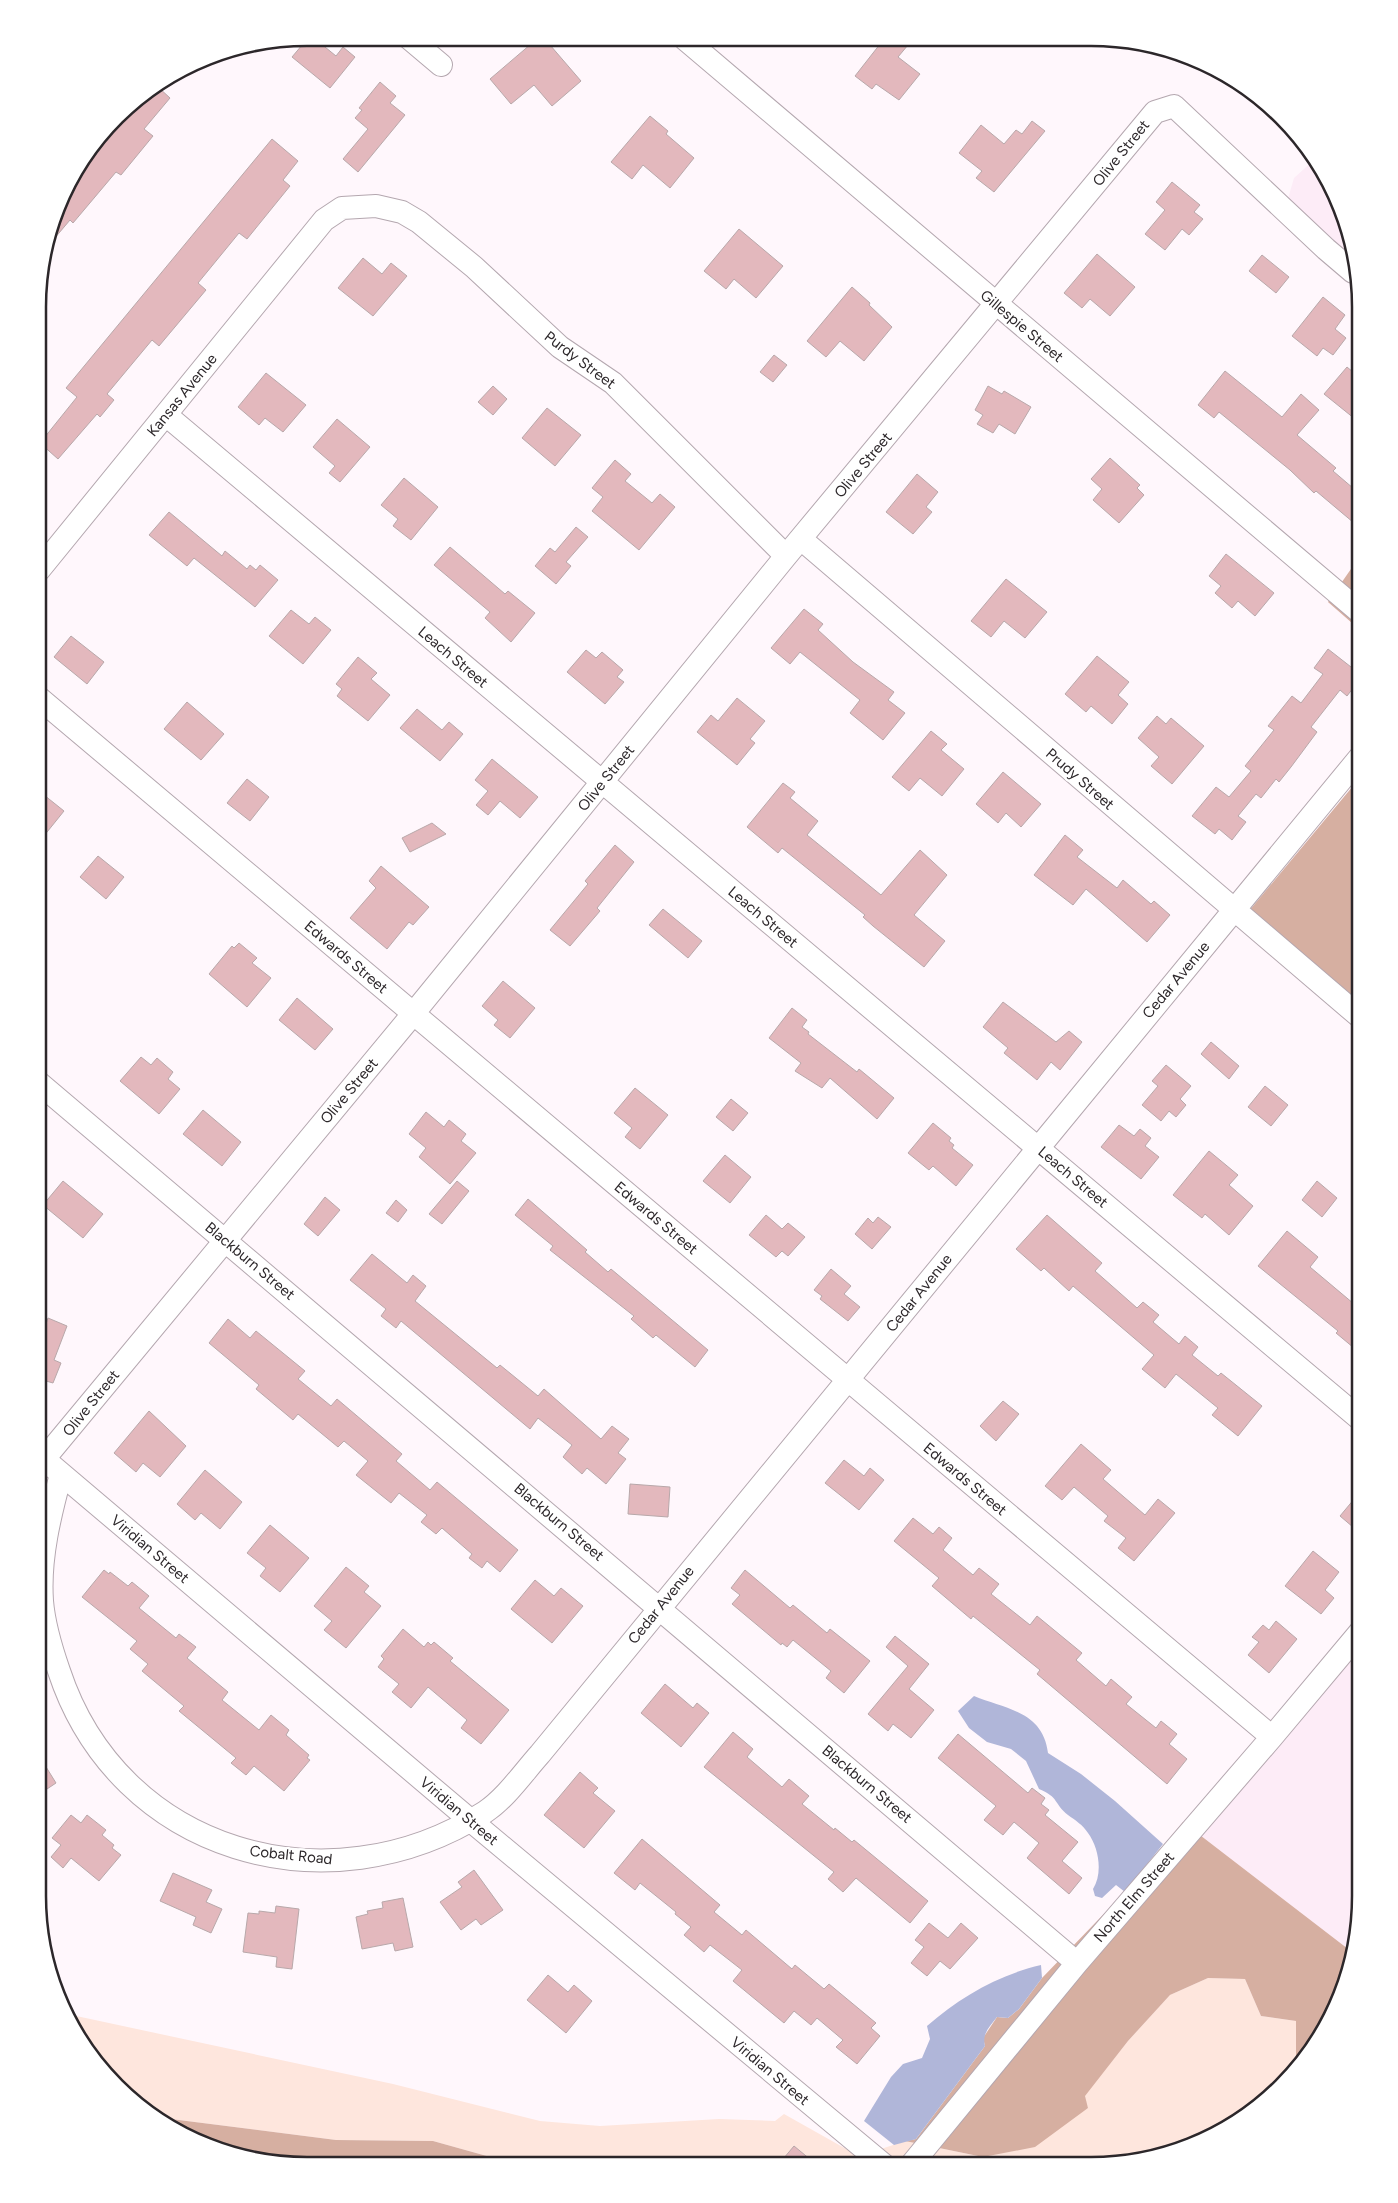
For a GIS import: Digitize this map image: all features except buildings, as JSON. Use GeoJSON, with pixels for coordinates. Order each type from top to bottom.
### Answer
{"type":"FeatureCollection","features":[{"type":"Feature","properties":{"kind":"street"},"geometry":{"type":"LineString","coordinates":[[418,46],[441,65]]}},
{"type":"Feature","properties":{"kind":"street","name":"Gillespie Street"},"geometry":{"type":"LineString","coordinates":[[693,46],[1352,605]]}},
{"type":"Feature","properties":{"kind":"street","name":"Olive Street"},"geometry":{"type":"LineString","coordinates":[[46,1450],[414,1014],[786,556],[1155,112],[1174,106],[1326,249],[1349,268]]}},
{"type":"Feature","properties":{"kind":"street","name":"Purdy Street"},"geometry":{"type":"LineString","coordinates":[[324,220],[342,208],[376,206],[402,212],[419,222],[474,267],[560,348],[613,383],[786,556]]}},
{"type":"Feature","properties":{"kind":"street","name":"Kansas Avenue"},"geometry":{"type":"LineString","coordinates":[[46,561],[324,220]]}},
{"type":"Feature","properties":{"kind":"street","name":"Leach Street"},"geometry":{"type":"LineString","coordinates":[[166,415],[1352,1412]]}},
{"type":"Feature","properties":{"kind":"street","name":"Prudy Street"},"geometry":{"type":"LineString","coordinates":[[801,539],[1352,1010]]}},
{"type":"Feature","properties":{"kind":"street","name":"Edwards Street"},"geometry":{"type":"LineString","coordinates":[[46,704],[1272,1737]]}},
{"type":"Feature","properties":{"kind":"street","name":"Cedar Avenue"},"geometry":{"type":"LineString","coordinates":[[470,1820],[486,1811],[500,1798],[540,1754],[659,1606],[849,1380],[1352,766]]}},
{"type":"Feature","properties":{"kind":"street","name":"Blackburn Street"},"geometry":{"type":"LineString","coordinates":[[46,1089],[659,1606],[1077,1963]]}},
{"type":"Feature","properties":{"kind":"street","name":"Viridian Street"},"geometry":{"type":"LineString","coordinates":[[46,1460],[470,1820],[874,2157]]}},
{"type":"Feature","properties":{"kind":"street","name":"Cobalt Road"},"geometry":{"type":"LineString","coordinates":[[46,1537],[62,1474]]}},
{"type":"Feature","properties":{"kind":"street","name":"Cobalt Road"},"geometry":{"type":"LineString","coordinates":[[46,1628],[62,1681],[74,1709],[102,1753],[136,1791],[172,1818],[211,1839],[253,1853],[300,1859],[344,1860],[379,1856],[406,1849],[470,1820]]}},
{"type":"Feature","properties":{"kind":"street","name":"North Elm Street"},"geometry":{"type":"LineString","coordinates":[[919,2157],[1077,1963],[1352,1642]]}},
{"type":"Feature","properties":{"kind":"shaded area"},"geometry":{"type":"Polygon","coordinates":[[[1309,164],[1332,207],[1348,264],[1287,202],[1294,178],[1309,164]]]}},
{"type":"Feature","properties":{"kind":"shaded area"},"geometry":{"type":"Polygon","coordinates":[[[1352,568],[1352,623],[1328,602],[1352,568]]]}},
{"type":"Feature","properties":{"kind":"shaded area"},"geometry":{"type":"Polygon","coordinates":[[[1352,787],[1352,1004],[1244,917],[1352,787]]]}},
{"type":"Feature","properties":{"kind":"shaded area"},"geometry":{"type":"Polygon","coordinates":[[[1352,1641],[1352,1896],[1347,1948],[1183,1822],[1352,1641]]]}},
{"type":"Feature","properties":{"kind":"shaded area"},"geometry":{"type":"Polygon","coordinates":[[[1183,1822],[1347,1948],[1332,1996],[1317,2026],[1296,2057],[1296,2021],[1261,2016],[1245,1979],[1208,1978],[1170,1995],[1128,2041],[1085,2096],[1088,2108],[1035,2147],[983,2157],[905,2141],[916,2139],[985,2046],[983,2038],[997,2017],[1008,2018],[1019,2009],[1042,1978],[1125,1892],[1183,1822]]]}},
{"type":"Feature","properties":{"kind":"shaded area"},"geometry":{"type":"Polygon","coordinates":[[[1208,1978],[1245,1979],[1261,2016],[1296,2021],[1296,2057],[1263,2092],[1236,2113],[1206,2130],[1175,2143],[1125,2155],[1091,2157],[983,2157],[1088,2108],[1084,2096],[1128,2041],[1170,1995],[1208,1978]]]}},
{"type":"Feature","properties":{"kind":"shaded area"},"geometry":{"type":"Polygon","coordinates":[[[76,2016],[393,2084],[540,2121],[600,2126],[719,2119],[775,2121],[784,2114],[848,2150],[872,2152],[905,2141],[983,2157],[490,2157],[433,2141],[336,2140],[172,2119],[148,2103],[111,2068],[90,2041],[76,2016]]]}},
{"type":"Feature","properties":{"kind":"shaded area"},"geometry":{"type":"Polygon","coordinates":[[[172,2119],[336,2140],[433,2141],[490,2157],[307,2157],[273,2155],[223,2143],[172,2119]]]}},
{"type":"Feature","properties":{"kind":"water"},"geometry":{"type":"Polygon","coordinates":[[[974,1696],[1010,1709],[1031,1720],[1039,1728],[1045,1739],[1048,1753],[1081,1774],[1115,1801],[1163,1844],[1125,1892],[1116,1885],[1102,1898],[1095,1896],[1093,1889],[1099,1868],[1097,1853],[1092,1839],[1084,1828],[1068,1815],[1050,1795],[1039,1789],[1026,1761],[1011,1749],[987,1742],[969,1728],[958,1711],[974,1696]]]}},
{"type":"Feature","properties":{"kind":"water"},"geometry":{"type":"Polygon","coordinates":[[[1041,1965],[1042,1978],[1019,2009],[1008,2018],[997,2017],[991,2024],[985,2034],[985,2046],[916,2139],[894,2145],[864,2121],[891,2077],[903,2064],[922,2058],[930,2039],[927,2026],[980,1988],[1025,1969],[1041,1965]]]}}]}
